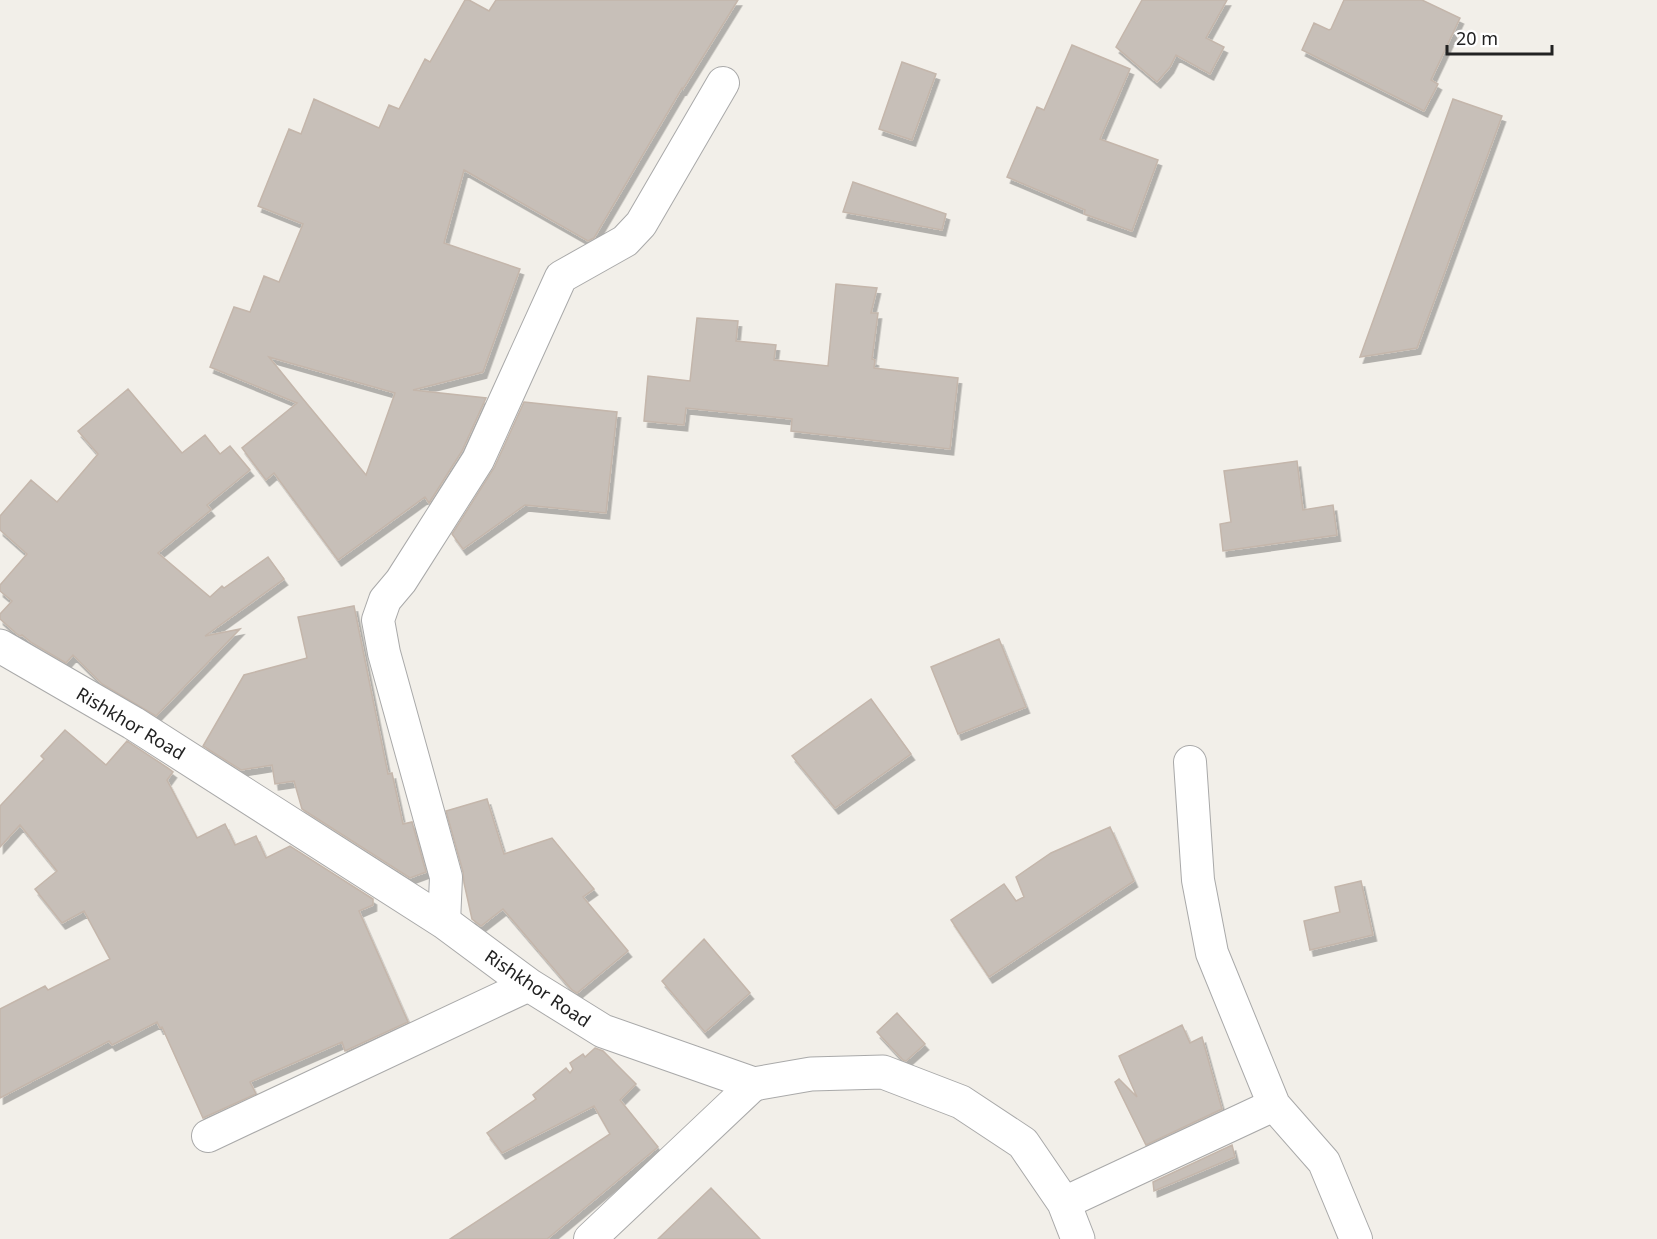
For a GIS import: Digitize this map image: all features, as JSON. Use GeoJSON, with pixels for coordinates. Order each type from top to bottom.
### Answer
{"type":"FeatureCollection","features":[{"type":"Feature","properties":{"kind":"street"},"geometry":{"type":"LineString","coordinates":[[444,922],[446,878],[384,653],[378,620],[385,600],[401,581],[478,460],[561,277],[625,241],[641,224],[723,83]]}},
{"type":"Feature","properties":{"kind":"street","name":"Rishkhor Road"},"geometry":{"type":"LineString","coordinates":[[0,646],[133,723],[444,922],[529,985],[603,1031],[754,1084],[811,1074],[883,1072],[962,1102],[1023,1143],[1064,1203],[1078,1239]]}},
{"type":"Feature","properties":{"kind":"street"},"geometry":{"type":"LineString","coordinates":[[1190,762],[1198,880],[1212,953],[1274,1105],[1324,1162],[1356,1239]]}},
{"type":"Feature","properties":{"kind":"street"},"geometry":{"type":"LineString","coordinates":[[208,1136],[529,985]]}},
{"type":"Feature","properties":{"kind":"street"},"geometry":{"type":"LineString","coordinates":[[590,1239],[754,1084]]}},
{"type":"Feature","properties":{"kind":"street"},"geometry":{"type":"LineString","coordinates":[[1064,1203],[1274,1105]]}},
{"type":"Feature","properties":{"kind":"building"},"geometry":{"type":"Polygon","coordinates":[[[465,0],[489,11],[496,0],[738,0],[682,88],[594,238],[588,241],[464,170],[444,243],[520,269],[483,372],[413,390],[486,398],[462,451],[429,503],[425,497],[338,560],[274,473],[266,480],[242,448],[297,403],[210,367],[234,307],[250,312],[264,276],[279,282],[303,224],[258,206],[289,129],[301,134],[314,99],[379,128],[389,105],[399,109],[425,59],[430,62],[465,0]],[[269,357],[366,475],[395,393],[269,357]]]}},
{"type":"Feature","properties":{"kind":"building"},"geometry":{"type":"Polygon","coordinates":[[[1142,0],[1227,0],[1206,38],[1224,47],[1210,74],[1176,55],[1170,67],[1157,82],[1116,47],[1142,0]]]}},
{"type":"Feature","properties":{"kind":"building"},"geometry":{"type":"Polygon","coordinates":[[[1344,0],[1422,0],[1460,18],[1431,80],[1438,84],[1424,111],[1302,50],[1314,23],[1331,29],[1344,0]]]}},
{"type":"Feature","properties":{"kind":"building"},"geometry":{"type":"Polygon","coordinates":[[[1072,45],[1130,69],[1100,139],[1158,160],[1132,231],[1084,214],[1085,210],[1007,177],[1037,107],[1044,110],[1072,45]]]}},
{"type":"Feature","properties":{"kind":"building"},"geometry":{"type":"Polygon","coordinates":[[[902,62],[936,74],[912,140],[879,129],[902,62]]]}},
{"type":"Feature","properties":{"kind":"building"},"geometry":{"type":"Polygon","coordinates":[[[1453,99],[1502,116],[1417,348],[1360,357],[1453,99]]]}},
{"type":"Feature","properties":{"kind":"building"},"geometry":{"type":"Polygon","coordinates":[[[853,182],[946,214],[942,230],[843,212],[853,182]]]}},
{"type":"Feature","properties":{"kind":"building"},"geometry":{"type":"Polygon","coordinates":[[[836,284],[877,288],[871,313],[878,313],[872,359],[875,360],[874,368],[958,378],[950,449],[791,431],[792,419],[686,408],[684,425],[644,421],[648,376],[690,381],[697,318],[738,321],[736,341],[776,345],[774,360],[828,366],[836,284]]]}},
{"type":"Feature","properties":{"kind":"building"},"geometry":{"type":"Polygon","coordinates":[[[128,389],[182,453],[205,435],[220,454],[230,446],[250,470],[207,505],[211,510],[158,553],[210,597],[222,586],[224,588],[268,557],[284,579],[205,636],[240,629],[156,716],[102,684],[73,655],[66,663],[17,634],[0,619],[0,614],[12,601],[0,591],[0,585],[27,554],[0,530],[0,516],[31,480],[57,502],[98,454],[78,431],[128,389]]]}},
{"type":"Feature","properties":{"kind":"building"},"geometry":{"type":"Polygon","coordinates":[[[524,402],[617,412],[606,513],[525,505],[463,549],[452,534],[494,468],[524,402]]]}},
{"type":"Feature","properties":{"kind":"building"},"geometry":{"type":"Polygon","coordinates":[[[1297,461],[1303,510],[1333,505],[1337,535],[1223,551],[1220,524],[1231,522],[1224,471],[1297,461]]]}},
{"type":"Feature","properties":{"kind":"building"},"geometry":{"type":"Polygon","coordinates":[[[354,606],[388,774],[392,773],[403,824],[412,822],[426,872],[410,878],[302,809],[294,781],[275,784],[272,765],[241,770],[203,746],[244,675],[307,658],[298,617],[354,606]]]}},
{"type":"Feature","properties":{"kind":"building"},"geometry":{"type":"Polygon","coordinates":[[[999,639],[1026,707],[958,734],[931,667],[999,639]]]}},
{"type":"Feature","properties":{"kind":"building"},"geometry":{"type":"Polygon","coordinates":[[[871,699],[911,754],[835,808],[792,756],[871,699]]]}},
{"type":"Feature","properties":{"kind":"building"},"geometry":{"type":"Polygon","coordinates":[[[65,730],[106,765],[127,741],[173,772],[167,780],[197,838],[225,824],[235,845],[256,836],[266,858],[290,846],[373,899],[373,905],[359,911],[408,1022],[345,1051],[342,1042],[250,1082],[256,1094],[203,1118],[162,1027],[160,1028],[157,1022],[112,1045],[109,1041],[0,1098],[0,1009],[45,986],[48,990],[110,959],[84,911],[62,923],[35,889],[57,871],[20,825],[0,847],[0,806],[44,759],[41,756],[65,730]]]}},
{"type":"Feature","properties":{"kind":"building"},"geometry":{"type":"Polygon","coordinates":[[[487,799],[504,854],[552,838],[594,889],[583,897],[628,951],[577,993],[503,909],[481,926],[472,919],[463,872],[446,811],[487,799]]]}},
{"type":"Feature","properties":{"kind":"building"},"geometry":{"type":"Polygon","coordinates":[[[1110,827],[1134,881],[989,977],[951,920],[1004,884],[1016,901],[1024,897],[1016,877],[1051,853],[1110,827]]]}},
{"type":"Feature","properties":{"kind":"building"},"geometry":{"type":"Polygon","coordinates":[[[1361,881],[1373,935],[1310,950],[1304,921],[1340,912],[1335,887],[1361,881]]]}},
{"type":"Feature","properties":{"kind":"building"},"geometry":{"type":"Polygon","coordinates":[[[704,939],[750,993],[705,1032],[662,981],[704,939]]]}},
{"type":"Feature","properties":{"kind":"building"},"geometry":{"type":"Polygon","coordinates":[[[897,1013],[925,1044],[906,1061],[877,1032],[897,1013]]]}},
{"type":"Feature","properties":{"kind":"building"},"geometry":{"type":"Polygon","coordinates":[[[1182,1025],[1190,1043],[1202,1037],[1222,1109],[1146,1145],[1115,1082],[1119,1079],[1137,1097],[1119,1056],[1182,1025]]]}},
{"type":"Feature","properties":{"kind":"building"},"geometry":{"type":"Polygon","coordinates":[[[595,1048],[603,1051],[636,1084],[620,1100],[658,1147],[547,1239],[450,1239],[610,1134],[594,1106],[502,1153],[487,1133],[536,1099],[533,1095],[566,1068],[570,1073],[573,1069],[570,1063],[583,1054],[585,1057],[595,1048]]]}},
{"type":"Feature","properties":{"kind":"building"},"geometry":{"type":"Polygon","coordinates":[[[1232,1145],[1235,1157],[1154,1191],[1153,1182],[1232,1145]]]}},
{"type":"Feature","properties":{"kind":"building"},"geometry":{"type":"Polygon","coordinates":[[[711,1188],[760,1239],[658,1239],[711,1188]]]}}]}
